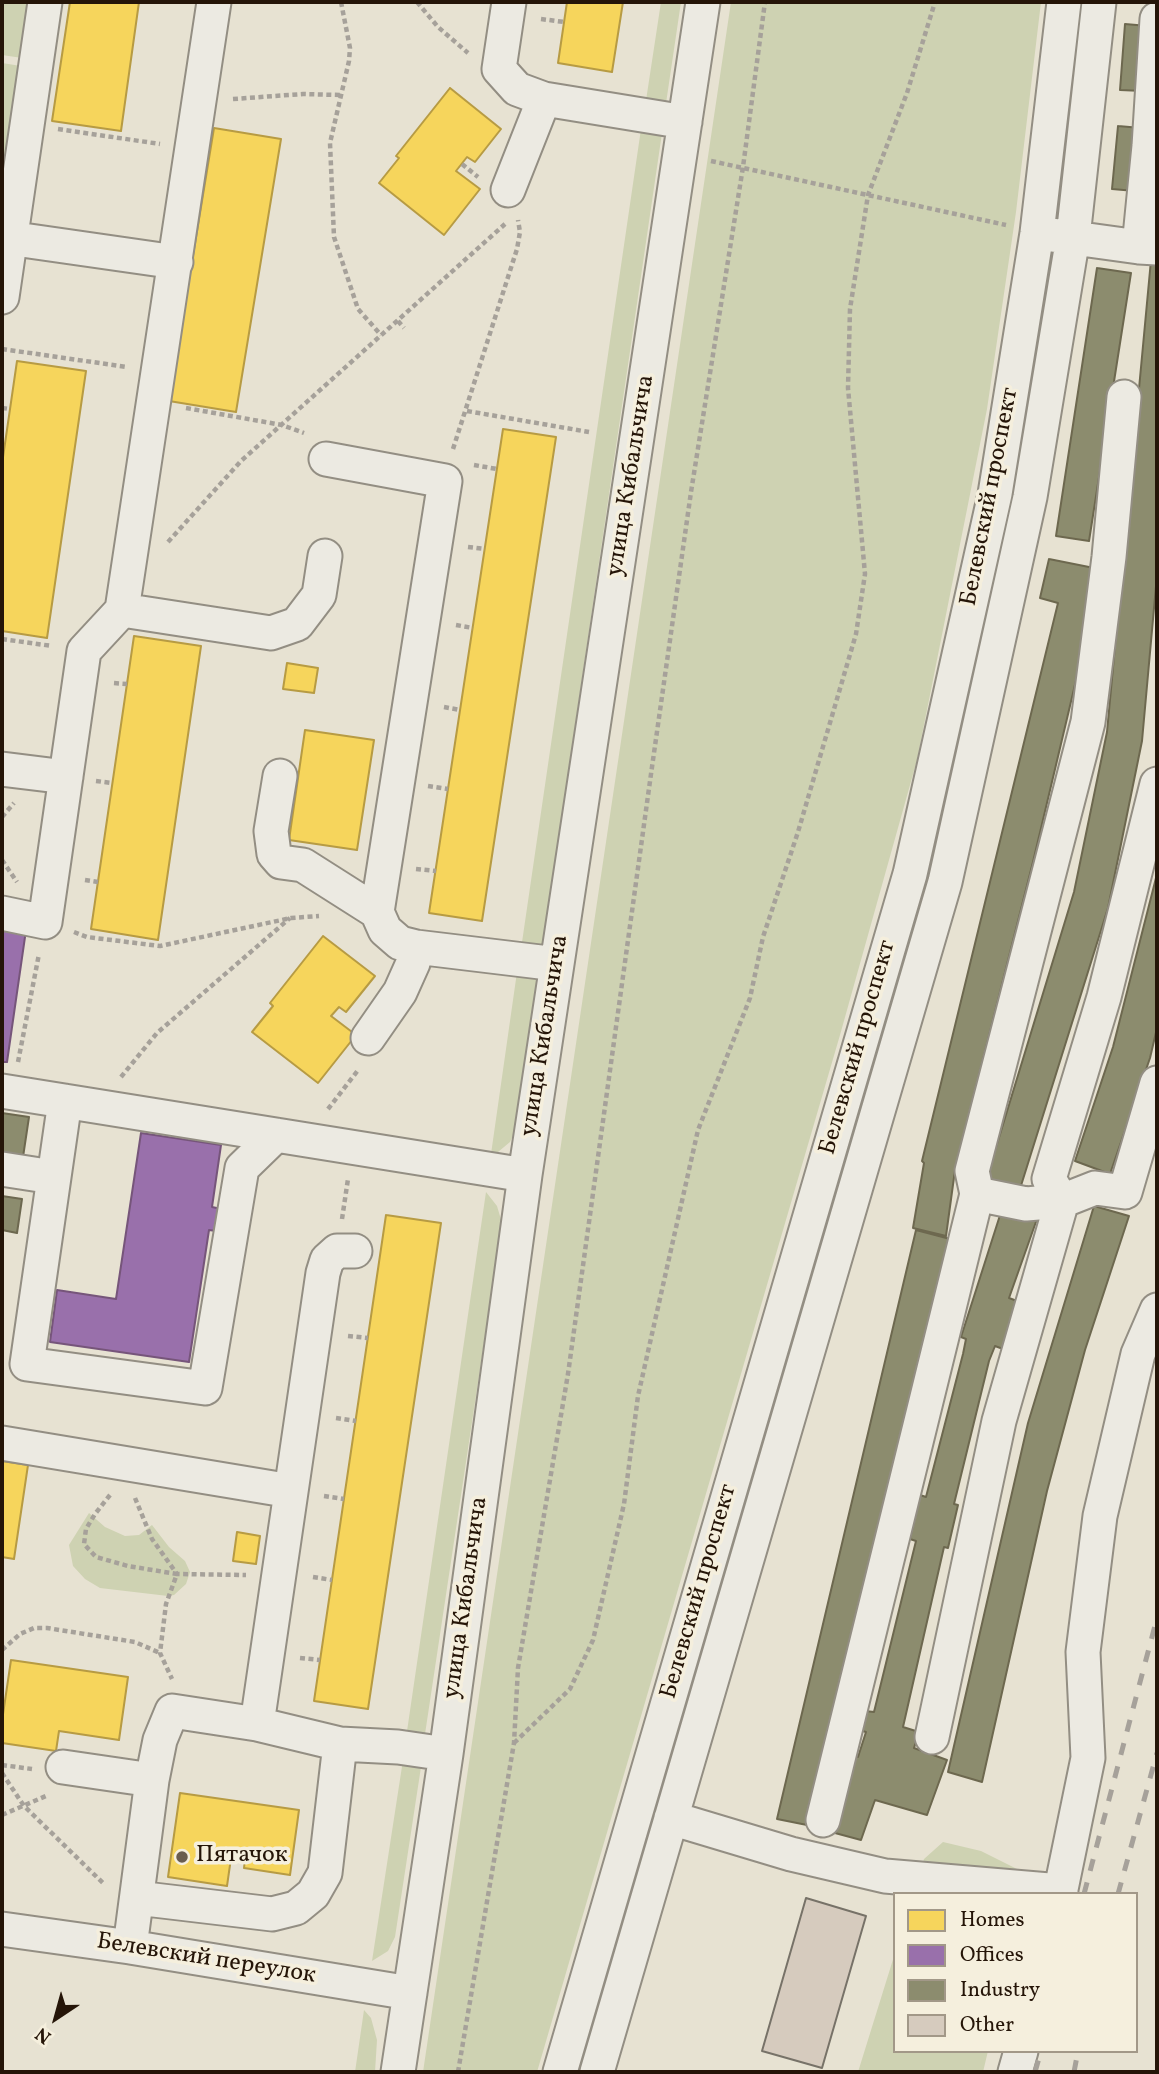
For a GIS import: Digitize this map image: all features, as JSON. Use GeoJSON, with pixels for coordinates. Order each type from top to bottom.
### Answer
{"type":"FeatureCollection","features":[{"type":"Feature","properties":{"kind":"street"},"geometry":{"type":"LineString","coordinates":[[2,297],[6,238],[27,124],[45,2]]}},
{"type":"Feature","properties":{"kind":"street"},"geometry":{"type":"LineString","coordinates":[[2,913],[45,922],[84,651],[124,596],[214,2]]}},
{"type":"Feature","properties":{"kind":"street"},"geometry":{"type":"LineString","coordinates":[[509,2],[499,69],[517,89],[544,99],[635,116],[685,122]]}},
{"type":"Feature","properties":{"kind":"street","name":"улица Кибальчича"},"geometry":{"type":"LineString","coordinates":[[398,2072],[446,1754],[525,1175],[703,2]]}},
{"type":"Feature","properties":{"kind":"street","name":"Белевский проспект"},"geometry":{"type":"LineString","coordinates":[[560,2072],[910,874],[995,494],[1037,233],[1064,2]]}},
{"type":"Feature","properties":{"kind":"street","name":"Белевский проспект"},"geometry":{"type":"LineString","coordinates":[[597,2072],[945,882],[1030,498],[1073,237],[1099,2]]}},
{"type":"Feature","properties":{"kind":"street"},"geometry":{"type":"LineString","coordinates":[[1037,233],[1148,247],[1149,146],[1157,19]]}},
{"type":"Feature","properties":{"kind":"street"},"geometry":{"type":"LineString","coordinates":[[508,190],[544,99]]}},
{"type":"Feature","properties":{"kind":"street"},"geometry":{"type":"LineString","coordinates":[[6,238],[176,262]]}},
{"type":"Feature","properties":{"kind":"street"},"geometry":{"type":"LineString","coordinates":[[823,1820],[977,1194],[972,1171],[1088,722],[1109,557],[1125,397]]}},
{"type":"Feature","properties":{"kind":"street"},"geometry":{"type":"LineString","coordinates":[[326,459],[445,481],[377,912]]}},
{"type":"Feature","properties":{"kind":"street"},"geometry":{"type":"LineString","coordinates":[[124,596],[271,633],[297,624],[319,595],[325,556]]}},
{"type":"Feature","properties":{"kind":"street"},"geometry":{"type":"LineString","coordinates":[[2,769],[66,777]]}},
{"type":"Feature","properties":{"kind":"street"},"geometry":{"type":"LineString","coordinates":[[280,776],[271,831],[274,854],[281,862],[303,865],[377,912],[386,930],[400,943],[557,964]]}},
{"type":"Feature","properties":{"kind":"street"},"geometry":{"type":"LineString","coordinates":[[932,1737],[999,1421],[1062,1200],[1049,1179],[1104,997],[1157,784]]}},
{"type":"Feature","properties":{"kind":"street"},"geometry":{"type":"LineString","coordinates":[[368,1038],[400,992],[413,963],[416,947]]}},
{"type":"Feature","properties":{"kind":"street"},"geometry":{"type":"LineString","coordinates":[[977,1194],[1026,1204],[1062,1200],[1095,1188],[1125,1192],[1157,1083]]}},
{"type":"Feature","properties":{"kind":"street"},"geometry":{"type":"LineString","coordinates":[[4,1092],[525,1175]]}},
{"type":"Feature","properties":{"kind":"street"},"geometry":{"type":"LineString","coordinates":[[65,1101],[27,1364],[205,1388],[242,1168],[290,1137]]}},
{"type":"Feature","properties":{"kind":"street"},"geometry":{"type":"LineString","coordinates":[[2,1169],[53,1177]]}},
{"type":"Feature","properties":{"kind":"street"},"geometry":{"type":"LineString","coordinates":[[257,1724],[323,1273],[327,1260],[346,1251]]}},
{"type":"Feature","properties":{"kind":"street"},"geometry":{"type":"LineString","coordinates":[[1060,1892],[1088,1758],[1083,1652],[1100,1516],[1138,1354],[1157,1310]]}},
{"type":"Feature","properties":{"kind":"street"},"geometry":{"type":"LineString","coordinates":[[2,1443],[291,1491]]}},
{"type":"Feature","properties":{"kind":"street"},"geometry":{"type":"LineString","coordinates":[[130,1947],[152,1780],[160,1740],[172,1711],[257,1724],[340,1744],[398,1746],[446,1754]]}},
{"type":"Feature","properties":{"kind":"street"},"geometry":{"type":"LineString","coordinates":[[137,1898],[272,1914],[296,1908],[313,1894],[325,1873],[340,1744]]}},
{"type":"Feature","properties":{"kind":"street"},"geometry":{"type":"LineString","coordinates":[[63,1767],[152,1780]]}},
{"type":"Feature","properties":{"kind":"street"},"geometry":{"type":"LineString","coordinates":[[671,1818],[792,1854],[885,1876],[1050,1892]]}},
{"type":"Feature","properties":{"kind":"street","name":"Белевский переулок"},"geometry":{"type":"LineString","coordinates":[[2,1929],[410,1993]]}},
{"type":"Feature","properties":{"kind":"street"},"geometry":{"type":"LineString","coordinates":[[1015,2072],[1020,2053]]}},
{"type":"Feature","properties":{"kind":"path"},"geometry":{"type":"LineString","coordinates":[[341,2],[350,48],[330,143],[334,237],[358,309],[382,335]]}},
{"type":"Feature","properties":{"kind":"path"},"geometry":{"type":"LineString","coordinates":[[417,2],[438,27],[463,50],[499,69]]}},
{"type":"Feature","properties":{"kind":"path"},"geometry":{"type":"LineString","coordinates":[[458,2072],[514,1744],[519,1668],[568,1374],[684,546],[743,167],[765,2]]}},
{"type":"Feature","properties":{"kind":"path"},"geometry":{"type":"LineString","coordinates":[[514,1744],[570,1689],[593,1640],[624,1504],[638,1396],[698,1130],[750,998],[763,937],[798,832],[856,634],[866,574],[848,388],[850,309],[868,195],[907,93],[935,2]]}},
{"type":"Feature","properties":{"kind":"path"},"geometry":{"type":"LineString","coordinates":[[199,102],[303,94],[340,95]]}},
{"type":"Feature","properties":{"kind":"path"},"geometry":{"type":"LineString","coordinates":[[27,124],[192,149]]}},
{"type":"Feature","properties":{"kind":"path"},"geometry":{"type":"LineString","coordinates":[[708,160],[997,223]]}},
{"type":"Feature","properties":{"kind":"path"},"geometry":{"type":"LineString","coordinates":[[462,164],[477,176]]}},
{"type":"Feature","properties":{"kind":"path"},"geometry":{"type":"LineString","coordinates":[[124,596],[160,551],[241,461],[517,213],[520,232],[517,249],[449,461],[445,481]]}},
{"type":"Feature","properties":{"kind":"path"},"geometry":{"type":"LineString","coordinates":[[398,321],[404,328]]}},
{"type":"Feature","properties":{"kind":"path"},"geometry":{"type":"LineString","coordinates":[[2,349],[157,387],[282,425],[317,438],[326,459]]}},
{"type":"Feature","properties":{"kind":"path"},"geometry":{"type":"LineString","coordinates":[[2,408],[10,409]]}},
{"type":"Feature","properties":{"kind":"path"},"geometry":{"type":"LineString","coordinates":[[467,411],[589,432]]}},
{"type":"Feature","properties":{"kind":"path"},"geometry":{"type":"LineString","coordinates":[[2,639],[84,651]]}},
{"type":"Feature","properties":{"kind":"path"},"geometry":{"type":"LineString","coordinates":[[4,1092],[17,1069],[45,922],[87,937],[160,946],[291,918],[377,912]]}},
{"type":"Feature","properties":{"kind":"path"},"geometry":{"type":"LineString","coordinates":[[98,1106],[157,1033],[291,918]]}},
{"type":"Feature","properties":{"kind":"path"},"geometry":{"type":"LineString","coordinates":[[290,1137],[369,1056],[368,1038]]}},
{"type":"Feature","properties":{"kind":"path"},"geometry":{"type":"LineString","coordinates":[[346,1251],[353,1147]]}},
{"type":"Feature","properties":{"kind":"path"},"geometry":{"type":"LineString","coordinates":[[118,1486],[95,1514],[86,1530],[84,1544],[96,1557],[128,1566],[177,1574],[267,1576],[279,1572]]}},
{"type":"Feature","properties":{"kind":"path"},"geometry":{"type":"LineString","coordinates":[[148,1529],[177,1574]]}},
{"type":"Feature","properties":{"kind":"path"},"geometry":{"type":"LineString","coordinates":[[172,1711],[173,1681],[160,1653],[166,1604],[177,1574]]}},
{"type":"Feature","properties":{"kind":"path"},"geometry":{"type":"LineString","coordinates":[[2,1650],[20,1634],[34,1628],[47,1628],[135,1642],[160,1653]]}},
{"type":"Feature","properties":{"kind":"path"},"geometry":{"type":"LineString","coordinates":[[2,1773],[24,1806],[110,1890],[121,1897],[137,1898]]}},
{"type":"Feature","properties":{"kind":"green space"},"geometry":{"type":"Polygon","coordinates":[[[2,2],[37,2],[29,59],[2,55],[2,2]]]}},
{"type":"Feature","properties":{"kind":"green space"},"geometry":{"type":"Polygon","coordinates":[[[661,2],[681,2],[665,110],[645,107],[661,2]]]}},
{"type":"Feature","properties":{"kind":"green space"},"geometry":{"type":"Polygon","coordinates":[[[731,2],[1041,2],[1016,212],[987,409],[917,760],[840,1035],[537,2072],[423,2072],[731,2]]]}},
{"type":"Feature","properties":{"kind":"green space"},"geometry":{"type":"Polygon","coordinates":[[[2,63],[27,67],[2,209],[2,63]]]}},
{"type":"Feature","properties":{"kind":"green space"},"geometry":{"type":"Polygon","coordinates":[[[641,129],[662,133],[542,951],[521,949],[641,129]]]}},
{"type":"Feature","properties":{"kind":"green space"},"geometry":{"type":"Polygon","coordinates":[[[517,972],[538,975],[516,1129],[510,1142],[491,1154],[517,972]]]}},
{"type":"Feature","properties":{"kind":"green space"},"geometry":{"type":"Polygon","coordinates":[[[486,1192],[497,1206],[502,1223],[425,1734],[420,1739],[406,1738],[486,1192]]]}},
{"type":"Feature","properties":{"kind":"green space"},"geometry":{"type":"Polygon","coordinates":[[[89,1513],[105,1527],[125,1536],[139,1535],[152,1525],[169,1547],[185,1561],[190,1572],[186,1584],[174,1595],[168,1596],[100,1588],[85,1579],[73,1566],[69,1545],[89,1513]]]}},
{"type":"Feature","properties":{"kind":"green space"},"geometry":{"type":"Polygon","coordinates":[[[403,1760],[418,1762],[421,1767],[395,1937],[388,1951],[372,1961],[403,1760]]]}},
{"type":"Feature","properties":{"kind":"green space"},"geometry":{"type":"Polygon","coordinates":[[[943,1842],[981,1851],[1023,1872],[914,1892],[924,1859],[943,1842]]]}},
{"type":"Feature","properties":{"kind":"green space"},"geometry":{"type":"Polygon","coordinates":[[[893,1959],[893,2053],[988,2053],[983,2072],[858,2072],[893,1959]]]}},
{"type":"Feature","properties":{"kind":"green space"},"geometry":{"type":"Polygon","coordinates":[[[364,2010],[371,2018],[377,2040],[375,2072],[355,2072],[364,2010]]]}},
{"type":"Feature","properties":{"kind":"building: Homes"},"geometry":{"type":"Polygon","coordinates":[[[70,2],[139,2],[121,131],[52,121],[70,2]]]}},
{"type":"Feature","properties":{"kind":"building: Homes"},"geometry":{"type":"Polygon","coordinates":[[[567,2],[623,2],[612,72],[558,63],[567,2]]]}},
{"type":"Feature","properties":{"kind":"building: Homes"},"geometry":{"type":"Polygon","coordinates":[[[450,88],[501,129],[475,162],[467,157],[456,171],[480,189],[444,235],[379,183],[399,158],[396,156],[450,88]]]}},
{"type":"Feature","properties":{"kind":"building: Homes"},"geometry":{"type":"Polygon","coordinates":[[[214,128],[281,139],[236,412],[169,401],[214,128]]]}},
{"type":"Feature","properties":{"kind":"building: Homes"},"geometry":{"type":"Polygon","coordinates":[[[17,361],[86,371],[47,638],[2,631],[2,464],[17,361]]]}},
{"type":"Feature","properties":{"kind":"building: Homes"},"geometry":{"type":"Polygon","coordinates":[[[503,429],[556,437],[482,921],[429,913],[503,429]]]}},
{"type":"Feature","properties":{"kind":"building: Homes"},"geometry":{"type":"Polygon","coordinates":[[[134,636],[201,646],[158,940],[91,929],[134,636]]]}},
{"type":"Feature","properties":{"kind":"building: Homes"},"geometry":{"type":"Polygon","coordinates":[[[287,663],[318,668],[314,693],[283,689],[287,663]]]}},
{"type":"Feature","properties":{"kind":"building: Homes"},"geometry":{"type":"Polygon","coordinates":[[[305,730],[374,740],[357,850],[289,840],[305,730]]]}},
{"type":"Feature","properties":{"kind":"building: Homes"},"geometry":{"type":"Polygon","coordinates":[[[323,936],[375,976],[346,1012],[339,1007],[331,1016],[356,1035],[318,1083],[252,1032],[273,1006],[270,1003],[323,936]]]}},
{"type":"Feature","properties":{"kind":"building: Homes"},"geometry":{"type":"Polygon","coordinates":[[[386,1215],[441,1223],[368,1709],[314,1701],[386,1215]]]}},
{"type":"Feature","properties":{"kind":"building: Homes"},"geometry":{"type":"Polygon","coordinates":[[[2,1461],[28,1465],[14,1559],[2,1557],[2,1461]]]}},
{"type":"Feature","properties":{"kind":"building: Homes"},"geometry":{"type":"Polygon","coordinates":[[[237,1532],[260,1536],[256,1564],[233,1561],[237,1532]]]}},
{"type":"Feature","properties":{"kind":"building: Homes"},"geometry":{"type":"Polygon","coordinates":[[[11,1660],[128,1677],[119,1740],[59,1731],[56,1751],[2,1743],[2,1721],[11,1660]]]}},
{"type":"Feature","properties":{"kind":"building: Homes"},"geometry":{"type":"Polygon","coordinates":[[[180,1793],[299,1810],[290,1875],[244,1868],[245,1859],[231,1858],[227,1886],[168,1877],[180,1793]]]}},
{"type":"Feature","properties":{"kind":"building: Offices"},"geometry":{"type":"Polygon","coordinates":[[[2,927],[26,930],[7,1062],[2,1062],[2,927]]]}},
{"type":"Feature","properties":{"kind":"building: Offices"},"geometry":{"type":"Polygon","coordinates":[[[141,1133],[221,1145],[212,1207],[226,1210],[223,1232],[209,1230],[189,1362],[50,1342],[57,1290],[116,1299],[141,1133]]]}},
{"type":"Feature","properties":{"kind":"building: Industry"},"geometry":{"type":"Polygon","coordinates":[[[1125,24],[1148,26],[1143,91],[1120,90],[1125,24]]]}},
{"type":"Feature","properties":{"kind":"building: Industry"},"geometry":{"type":"Polygon","coordinates":[[[1118,126],[1141,128],[1135,191],[1112,189],[1118,126]]]}},
{"type":"Feature","properties":{"kind":"building: Industry"},"geometry":{"type":"Polygon","coordinates":[[[1151,260],[1157,261],[1157,575],[1142,741],[1108,908],[1019,1192],[986,1180],[1074,892],[1107,732],[1151,260]]]}},
{"type":"Feature","properties":{"kind":"building: Industry"},"geometry":{"type":"Polygon","coordinates":[[[1097,268],[1131,273],[1089,541],[1056,536],[1097,268]]]}},
{"type":"Feature","properties":{"kind":"building: Industry"},"geometry":{"type":"Polygon","coordinates":[[[1049,559],[1099,569],[1087,634],[1033,862],[955,1170],[946,1236],[913,1228],[924,1163],[922,1161],[1058,603],[1040,598],[1049,559]]]}},
{"type":"Feature","properties":{"kind":"building: Industry"},"geometry":{"type":"Polygon","coordinates":[[[1157,874],[1157,1028],[1150,1058],[1110,1174],[1075,1161],[1113,1047],[1157,874]]]}},
{"type":"Feature","properties":{"kind":"building: Industry"},"geometry":{"type":"Polygon","coordinates":[[[2,1113],[29,1117],[23,1157],[2,1154],[2,1113]]]}},
{"type":"Feature","properties":{"kind":"building: Industry"},"geometry":{"type":"Polygon","coordinates":[[[2,1196],[22,1199],[17,1233],[2,1230],[2,1196]]]}},
{"type":"Feature","properties":{"kind":"building: Industry"},"geometry":{"type":"Polygon","coordinates":[[[1094,1206],[1129,1216],[1085,1350],[1047,1491],[982,1782],[948,1772],[1028,1423],[1094,1206]]]}},
{"type":"Feature","properties":{"kind":"building: Industry"},"geometry":{"type":"Polygon","coordinates":[[[1002,1209],[1037,1219],[1009,1298],[1017,1301],[1003,1349],[995,1346],[989,1361],[954,1504],[958,1505],[948,1548],[944,1547],[903,1727],[919,1732],[914,1748],[947,1760],[927,1815],[875,1800],[861,1840],[835,1833],[855,1755],[858,1757],[866,1732],[859,1730],[865,1711],[874,1712],[916,1541],[910,1539],[920,1495],[926,1497],[963,1354],[966,1339],[961,1337],[1002,1209]]]}},
{"type":"Feature","properties":{"kind":"building: Industry"},"geometry":{"type":"Polygon","coordinates":[[[916,1230],[954,1240],[807,1825],[777,1819],[916,1230]]]}},
{"type":"Feature","properties":{"kind":"building: Other"},"geometry":{"type":"Polygon","coordinates":[[[806,1898],[866,1916],[822,2068],[762,2051],[806,1898]]]}},
{"type":"Feature","properties":{"kind":"railway"},"geometry":{"type":"LineString","coordinates":[[1085,1892],[1157,1618]]}},
{"type":"Feature","properties":{"kind":"railway"},"geometry":{"type":"LineString","coordinates":[[1119,1892],[1157,1753]]}},
{"type":"Feature","properties":{"kind":"railway"},"geometry":{"type":"LineString","coordinates":[[1035,2072],[1040,2053]]}},
{"type":"Feature","properties":{"kind":"railway"},"geometry":{"type":"LineString","coordinates":[[1074,2072],[1078,2053]]}},
{"type":"Feature","properties":{"kind":"place","name":"Пятачок"},"geometry":{"type":"Point","coordinates":[182,1857]}}]}
